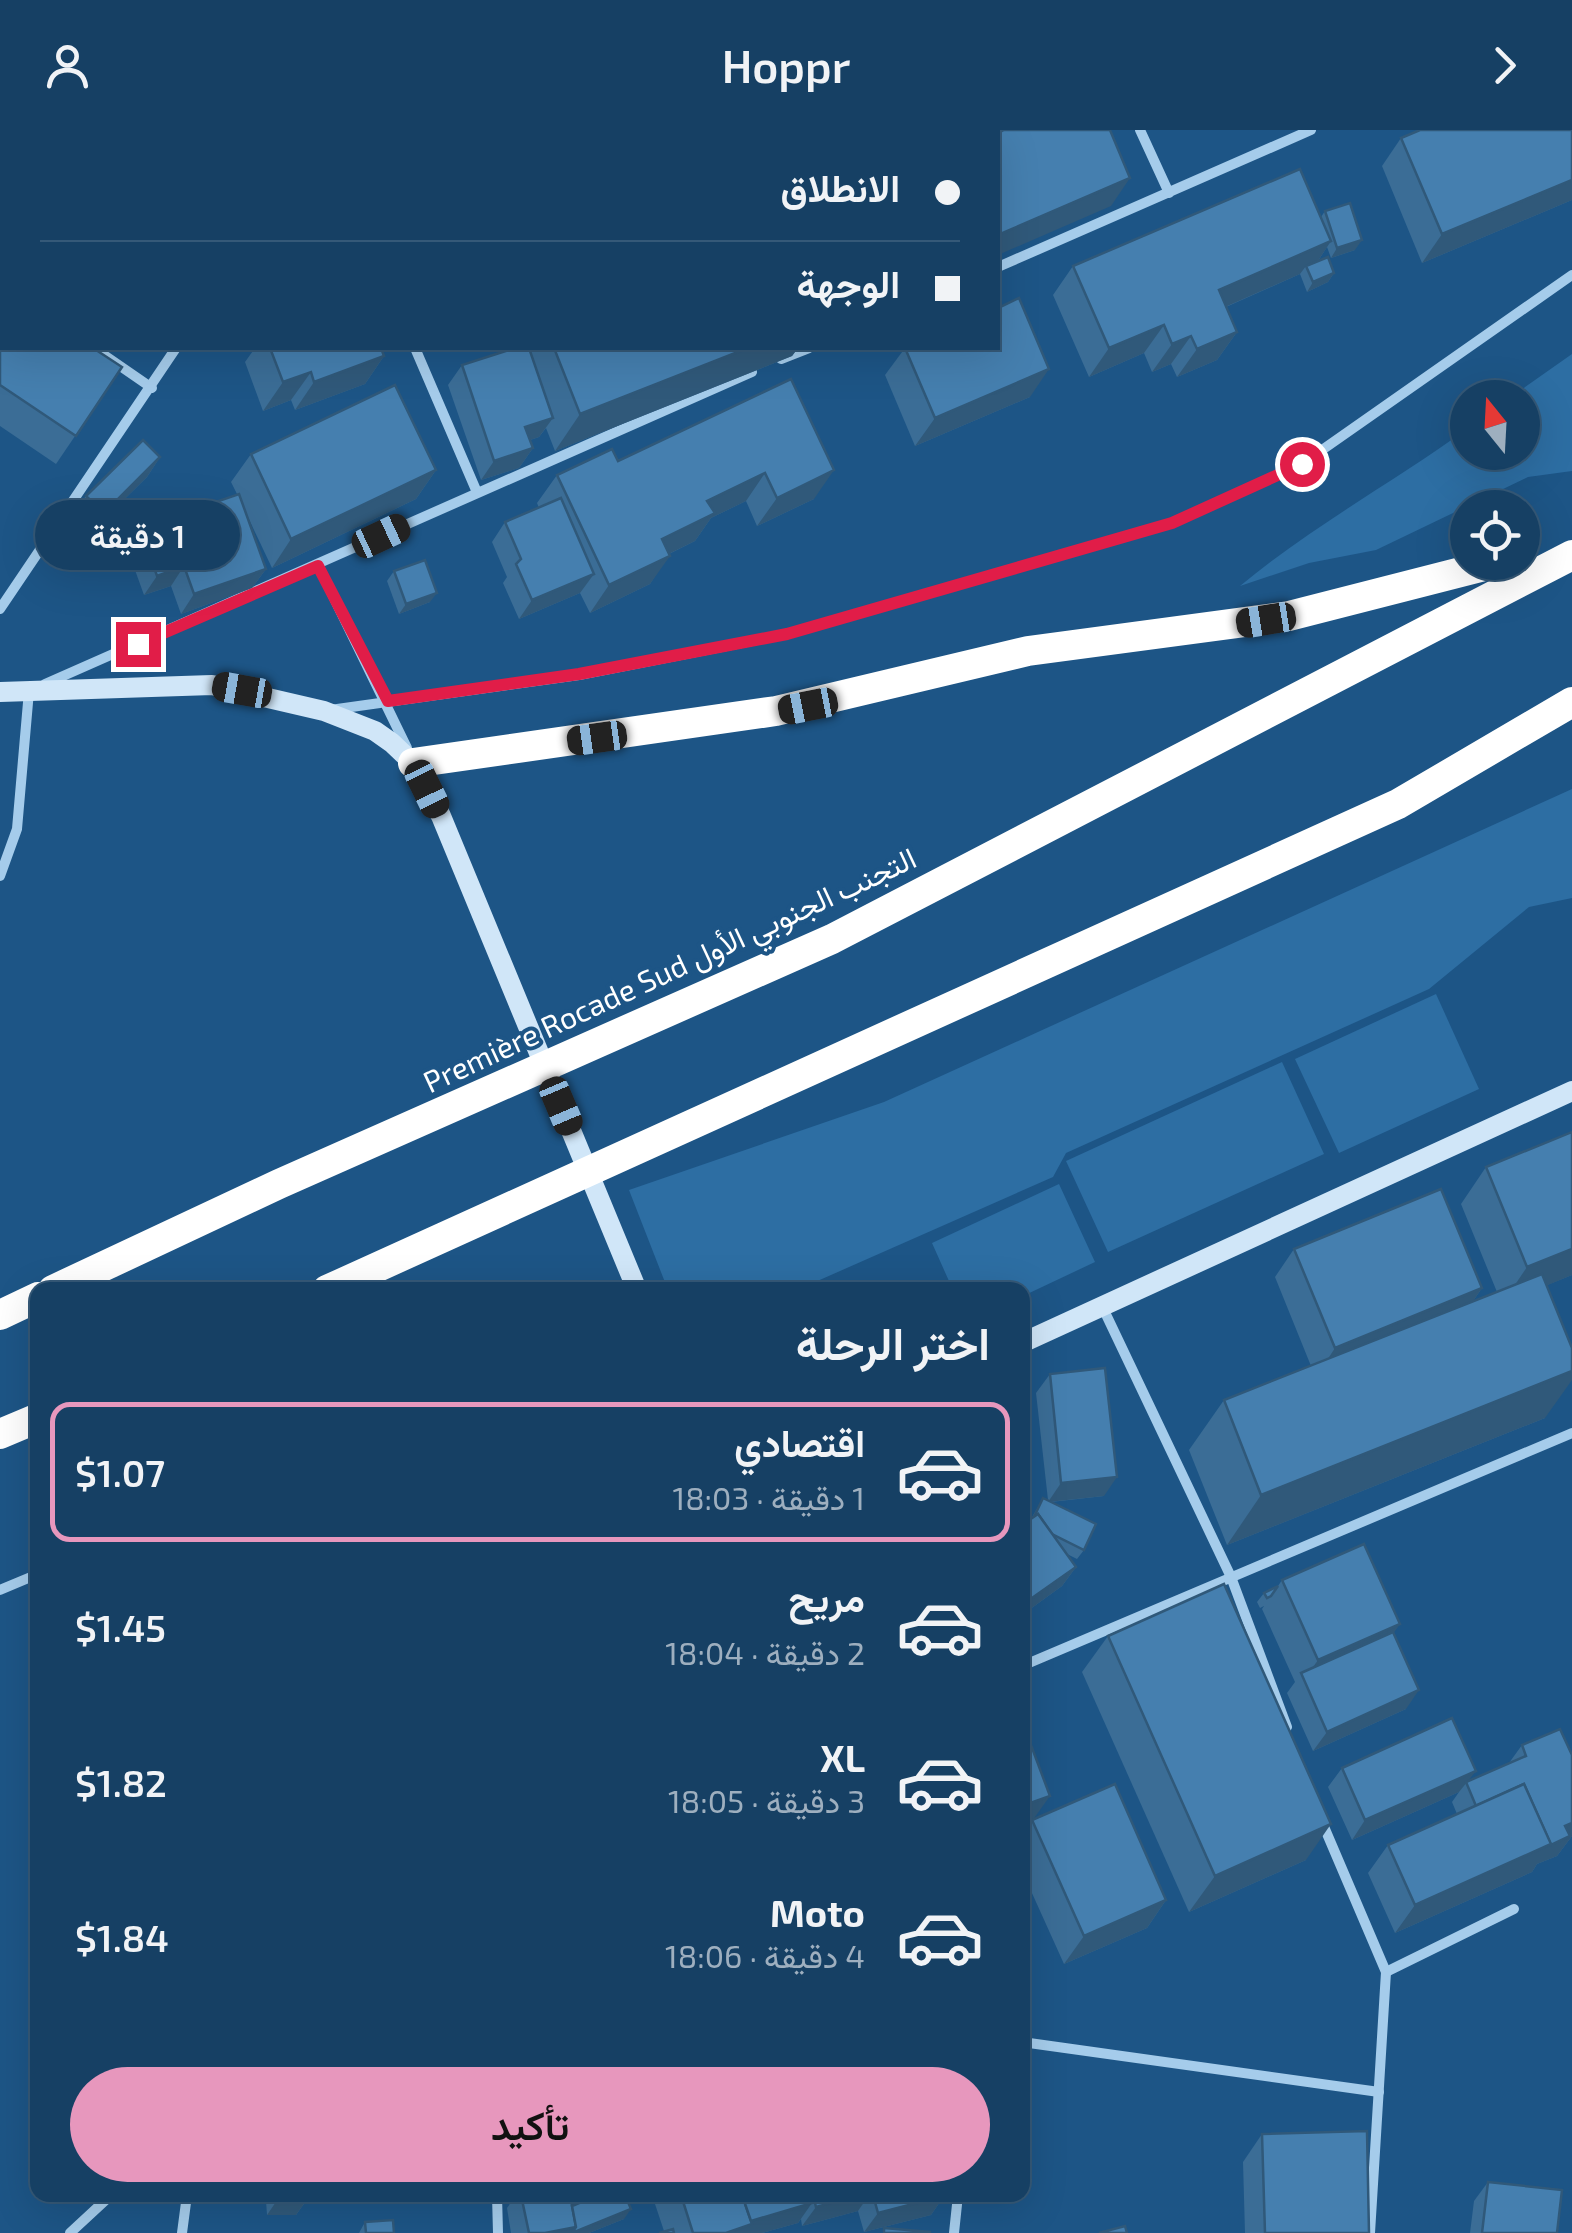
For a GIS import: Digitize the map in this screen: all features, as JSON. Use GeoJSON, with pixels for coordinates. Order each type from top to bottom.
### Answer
{"type":"FeatureCollection","features":[{"type":"Feature","properties":{"kind":"highway"},"geometry":{"type":"LineString","coordinates":[[1540,552],[1572,544]]}},
{"type":"Feature","properties":{"kind":"highway","name":"Première Rocade Sud التجنب الجنوبي الأول"},"geometry":{"type":"LineString","coordinates":[[70,1282],[315,1168],[832,939],[1572,555]]}},
{"type":"Feature","properties":{"kind":"highway"},"geometry":{"type":"LineString","coordinates":[[413,763],[776,712],[1028,651],[1290,616],[1450,575]]}},
{"type":"Feature","properties":{"kind":"highway"},"geometry":{"type":"LineString","coordinates":[[345,1282],[1398,804],[1572,702]]}},
{"type":"Feature","properties":{"kind":"highway"},"geometry":{"type":"LineString","coordinates":[[0,1315],[30,1301]]}},
{"type":"Feature","properties":{"kind":"highway"},"geometry":{"type":"LineString","coordinates":[[0,1434],[30,1421]]}},
{"type":"Feature","properties":{"kind":"main road"},"geometry":{"type":"LineString","coordinates":[[0,692],[212,685],[324,711],[375,731],[413,763],[456,851],[634,1282]]}},
{"type":"Feature","properties":{"kind":"main road"},"geometry":{"type":"LineString","coordinates":[[1030,1339],[1572,1091]]}},
{"type":"Feature","properties":{"kind":"street"},"geometry":{"type":"LineString","coordinates":[[1140,130],[1170,193]]}},
{"type":"Feature","properties":{"kind":"street"},"geometry":{"type":"LineString","coordinates":[[1000,266],[1311,130]]}},
{"type":"Feature","properties":{"kind":"street"},"geometry":{"type":"LineString","coordinates":[[324,711],[579,674],[787,634],[1172,523],[1302,464],[1572,275]]}},
{"type":"Feature","properties":{"kind":"street"},"geometry":{"type":"LineString","coordinates":[[97,350],[152,388]]}},
{"type":"Feature","properties":{"kind":"street"},"geometry":{"type":"LineString","coordinates":[[0,608],[175,350]]}},
{"type":"Feature","properties":{"kind":"street"},"geometry":{"type":"LineString","coordinates":[[417,350],[476,490]]}},
{"type":"Feature","properties":{"kind":"street"},"geometry":{"type":"LineString","coordinates":[[774,362],[804,350]]}},
{"type":"Feature","properties":{"kind":"street"},"geometry":{"type":"LineString","coordinates":[[0,876],[17,829],[29,691],[318,566],[476,490],[756,370]]}},
{"type":"Feature","properties":{"kind":"street"},"geometry":{"type":"LineString","coordinates":[[318,566],[388,701],[413,763]]}},
{"type":"Feature","properties":{"kind":"street"},"geometry":{"type":"LineString","coordinates":[[1102,1306],[1231,1578],[1292,1741]]}},
{"type":"Feature","properties":{"kind":"street"},"geometry":{"type":"LineString","coordinates":[[1030,1663],[1572,1433]]}},
{"type":"Feature","properties":{"kind":"street"},"geometry":{"type":"LineString","coordinates":[[0,1590],[30,1577]]}},
{"type":"Feature","properties":{"kind":"street"},"geometry":{"type":"LineString","coordinates":[[1319,1814],[1386,1972],[1370,2233]]}},
{"type":"Feature","properties":{"kind":"street"},"geometry":{"type":"LineString","coordinates":[[1386,1972],[1514,1909]]}},
{"type":"Feature","properties":{"kind":"street"},"geometry":{"type":"LineString","coordinates":[[1030,2043],[1379,2092]]}},
{"type":"Feature","properties":{"kind":"street"},"geometry":{"type":"LineString","coordinates":[[70,2233],[103,2202]]}},
{"type":"Feature","properties":{"kind":"street"},"geometry":{"type":"LineString","coordinates":[[182,2233],[186,2202]]}},
{"type":"Feature","properties":{"kind":"street"},"geometry":{"type":"LineString","coordinates":[[497,2202],[498,2233]]}},
{"type":"Feature","properties":{"kind":"street"},"geometry":{"type":"LineString","coordinates":[[954,2233],[957,2202]]}},
{"type":"Feature","properties":{"kind":"shaded area"},"geometry":{"type":"Polygon","coordinates":[[[1572,354],[1572,471],[1528,477],[1501,490],[1450,490],[1450,514],[1376,550],[1309,563],[1240,586],[1295,544],[1450,440],[1450,470],[1540,470],[1540,380],[1535,380],[1572,354]]]}},
{"type":"Feature","properties":{"kind":"shaded area"},"geometry":{"type":"Polygon","coordinates":[[[1572,789],[1572,898],[1529,907],[1429,989],[1066,1153],[1053,1177],[815,1282],[665,1282],[629,1190],[884,1102],[1572,789]]]}},
{"type":"Feature","properties":{"kind":"shaded area"},"geometry":{"type":"Polygon","coordinates":[[[1436,994],[1479,1089],[1339,1153],[1295,1059],[1436,994]]]}},
{"type":"Feature","properties":{"kind":"shaded area"},"geometry":{"type":"Polygon","coordinates":[[[1282,1062],[1324,1154],[1108,1252],[1066,1161],[1282,1062]]]}},
{"type":"Feature","properties":{"kind":"shaded area"},"geometry":{"type":"Polygon","coordinates":[[[1059,1184],[1095,1262],[1030,1293],[1030,1282],[949,1282],[932,1243],[1059,1184]]]}},
{"type":"Feature","properties":{"kind":"building"},"geometry":{"type":"Polygon","coordinates":[[[1110,130],[1130,178],[1000,234],[1000,132],[1110,130]]]}},
{"type":"Feature","properties":{"kind":"building"},"geometry":{"type":"Polygon","coordinates":[[[1420,130],[1572,130],[1572,180],[1442,234],[1401,138],[1420,130]]]}},
{"type":"Feature","properties":{"kind":"building"},"geometry":{"type":"Polygon","coordinates":[[[1300,169],[1331,241],[1219,290],[1237,332],[1197,349],[1191,336],[1172,344],[1164,325],[1109,348],[1073,266],[1300,169]]]}},
{"type":"Feature","properties":{"kind":"building"},"geometry":{"type":"Polygon","coordinates":[[[1350,203],[1362,240],[1337,248],[1325,211],[1350,203]]]}},
{"type":"Feature","properties":{"kind":"building"},"geometry":{"type":"Polygon","coordinates":[[[1328,257],[1334,273],[1313,282],[1306,266],[1328,257]]]}},
{"type":"Feature","properties":{"kind":"building"},"geometry":{"type":"Polygon","coordinates":[[[1019,298],[1049,369],[935,418],[906,350],[1000,350],[1000,307],[1019,298]]]}},
{"type":"Feature","properties":{"kind":"building"},"geometry":{"type":"Polygon","coordinates":[[[0,350],[96,350],[122,367],[76,436],[0,385],[0,350]]]}},
{"type":"Feature","properties":{"kind":"building"},"geometry":{"type":"Polygon","coordinates":[[[271,350],[382,350],[384,356],[314,382],[311,372],[283,382],[271,350]]]}},
{"type":"Feature","properties":{"kind":"building"},"geometry":{"type":"Polygon","coordinates":[[[509,350],[530,350],[553,418],[525,427],[533,448],[494,461],[462,365],[509,350]]]}},
{"type":"Feature","properties":{"kind":"building"},"geometry":{"type":"Polygon","coordinates":[[[555,350],[743,350],[580,414],[555,350]]]}},
{"type":"Feature","properties":{"kind":"building"},"geometry":{"type":"Polygon","coordinates":[[[791,379],[834,470],[777,498],[765,473],[707,501],[715,513],[662,539],[670,556],[609,585],[557,475],[612,449],[618,461],[791,379]]]}},
{"type":"Feature","properties":{"kind":"building"},"geometry":{"type":"Polygon","coordinates":[[[395,385],[436,470],[291,539],[251,454],[395,385]]]}},
{"type":"Feature","properties":{"kind":"building"},"geometry":{"type":"Polygon","coordinates":[[[143,440],[160,457],[104,513],[86,496],[143,440]]]}},
{"type":"Feature","properties":{"kind":"building"},"geometry":{"type":"Polygon","coordinates":[[[239,494],[266,569],[194,594],[184,566],[157,576],[140,528],[239,494]]]}},
{"type":"Feature","properties":{"kind":"building"},"geometry":{"type":"Polygon","coordinates":[[[561,498],[594,574],[532,600],[516,564],[521,559],[505,522],[561,498]]]}},
{"type":"Feature","properties":{"kind":"building"},"geometry":{"type":"Polygon","coordinates":[[[425,560],[437,593],[406,604],[394,571],[425,560]]]}},
{"type":"Feature","properties":{"kind":"building"},"geometry":{"type":"Polygon","coordinates":[[[1572,1132],[1572,1249],[1527,1267],[1486,1167],[1572,1132]]]}},
{"type":"Feature","properties":{"kind":"building"},"geometry":{"type":"Polygon","coordinates":[[[1441,1189],[1482,1288],[1335,1348],[1294,1249],[1441,1189]]]}},
{"type":"Feature","properties":{"kind":"building"},"geometry":{"type":"Polygon","coordinates":[[[1542,1274],[1572,1348],[1572,1371],[1261,1495],[1224,1400],[1542,1274]]]}},
{"type":"Feature","properties":{"kind":"building"},"geometry":{"type":"Polygon","coordinates":[[[1105,1368],[1117,1477],[1061,1483],[1050,1374],[1105,1368]]]}},
{"type":"Feature","properties":{"kind":"building"},"geometry":{"type":"Polygon","coordinates":[[[1043,1498],[1096,1524],[1084,1550],[1052,1534],[1038,1514],[1034,1517],[1043,1498]]]}},
{"type":"Feature","properties":{"kind":"building"},"geometry":{"type":"Polygon","coordinates":[[[1038,1514],[1076,1567],[1030,1599],[1030,1520],[1038,1514]]]}},
{"type":"Feature","properties":{"kind":"building"},"geometry":{"type":"Polygon","coordinates":[[[1364,1544],[1400,1624],[1318,1660],[1282,1580],[1364,1544]]]}},
{"type":"Feature","properties":{"kind":"building"},"geometry":{"type":"Polygon","coordinates":[[[1224,1584],[1331,1824],[1215,1876],[1108,1636],[1224,1584]]]}},
{"type":"Feature","properties":{"kind":"building"},"geometry":{"type":"Polygon","coordinates":[[[1393,1632],[1419,1690],[1327,1732],[1301,1673],[1393,1632]]]}},
{"type":"Feature","properties":{"kind":"building"},"geometry":{"type":"Polygon","coordinates":[[[1452,1718],[1476,1771],[1365,1820],[1342,1768],[1452,1718]]]}},
{"type":"Feature","properties":{"kind":"building"},"geometry":{"type":"Polygon","coordinates":[[[1560,1729],[1572,1755],[1572,1823],[1565,1826],[1570,1836],[1551,1845],[1524,1784],[1476,1806],[1466,1782],[1526,1756],[1522,1745],[1560,1729]]]}},
{"type":"Feature","properties":{"kind":"building"},"geometry":{"type":"Polygon","coordinates":[[[1030,1742],[1050,1796],[1030,1803],[1030,1742]]]}},
{"type":"Feature","properties":{"kind":"building"},"geometry":{"type":"Polygon","coordinates":[[[1115,1784],[1166,1900],[1084,1936],[1032,1820],[1115,1784]]]}},
{"type":"Feature","properties":{"kind":"building"},"geometry":{"type":"Polygon","coordinates":[[[1524,1784],[1551,1844],[1415,1905],[1388,1845],[1524,1784]]]}},
{"type":"Feature","properties":{"kind":"building"},"geometry":{"type":"Polygon","coordinates":[[[1367,2131],[1369,2233],[1265,2233],[1262,2134],[1367,2131]]]}},
{"type":"Feature","properties":{"kind":"building"},"geometry":{"type":"Polygon","coordinates":[[[1488,2182],[1562,2190],[1557,2233],[1482,2233],[1488,2182]]]}},
{"type":"Feature","properties":{"kind":"building"},"geometry":{"type":"Polygon","coordinates":[[[522,2202],[571,2202],[576,2227],[529,2233],[522,2202]]]}},
{"type":"Feature","properties":{"kind":"building"},"geometry":{"type":"Polygon","coordinates":[[[581,2202],[628,2202],[631,2209],[572,2233],[576,2227],[572,2206],[581,2202]]]}},
{"type":"Feature","properties":{"kind":"building"},"geometry":{"type":"Polygon","coordinates":[[[683,2202],[744,2202],[752,2224],[726,2233],[693,2233],[683,2202]]]}},
{"type":"Feature","properties":{"kind":"building"},"geometry":{"type":"Polygon","coordinates":[[[744,2202],[812,2203],[751,2221],[744,2202]]]}},
{"type":"Feature","properties":{"kind":"building"},"geometry":{"type":"Polygon","coordinates":[[[875,2202],[921,2202],[878,2213],[875,2202]]]}},
{"type":"Feature","properties":{"kind":"building"},"geometry":{"type":"Polygon","coordinates":[[[393,2220],[394,2233],[366,2233],[365,2222],[393,2220]]]}},
{"type":"Feature","properties":{"kind":"building"},"geometry":{"type":"Polygon","coordinates":[[[1125,2226],[1127,2233],[1099,2233],[1125,2226]]]}},
{"type":"Feature","properties":{"kind":"building"},"geometry":{"type":"Polygon","coordinates":[[[884,2228],[930,2232],[930,2233],[884,2233],[884,2228]]]}},
{"type":"Feature","properties":{"kind":"route"},"geometry":{"type":"LineString","coordinates":[[138,644],[318,566],[388,701],[579,674],[787,634],[1019,568],[1172,523],[1302,464]]}}]}
